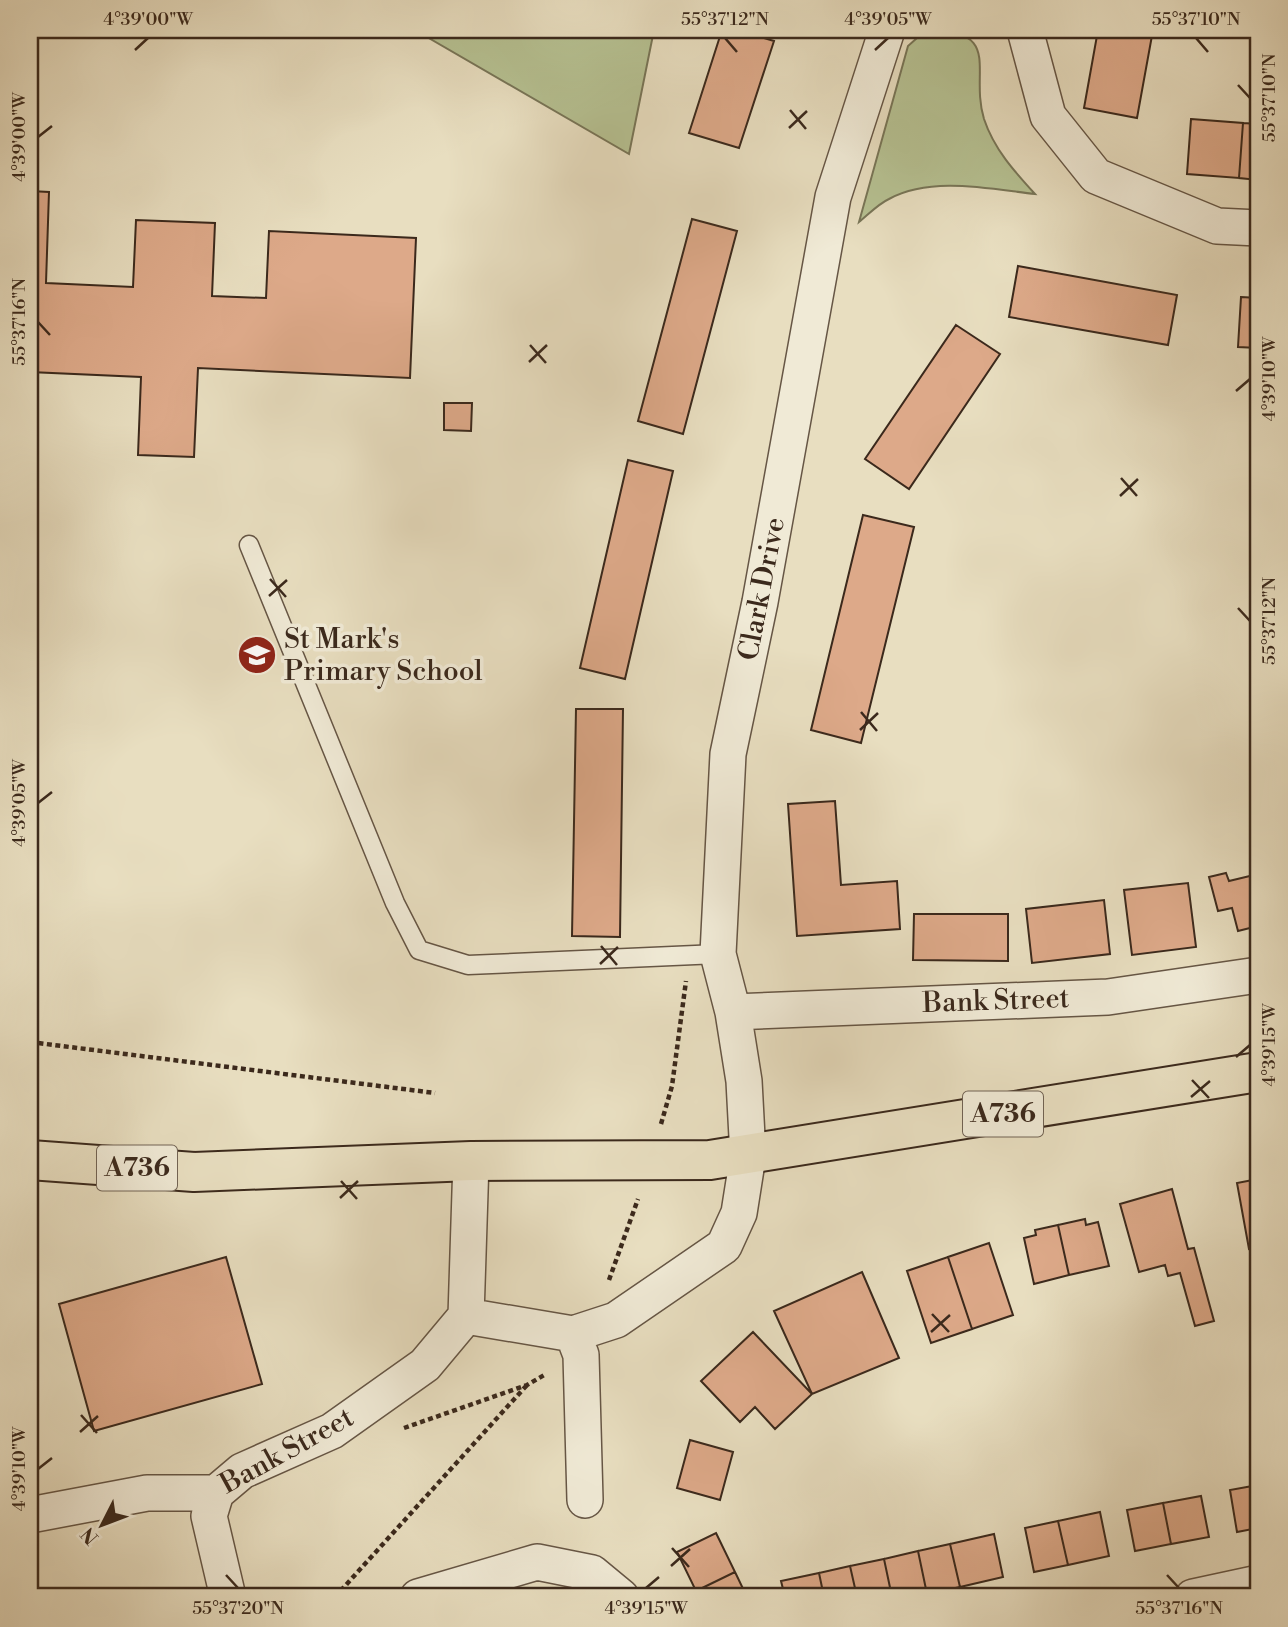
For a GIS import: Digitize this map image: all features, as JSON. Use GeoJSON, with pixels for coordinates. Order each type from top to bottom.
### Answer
{"type":"FeatureCollection","features":[{"type":"Feature","properties":{"kind":"main road","name":"A736"},"geometry":{"type":"LineString","coordinates":[[30,1160],[194,1172],[471,1161],[710,1160],[1258,1072]]}},
{"type":"Feature","properties":{"kind":"street","name":"Clark Drive"},"geometry":{"type":"LineString","coordinates":[[748,1156],[744,1081],[733,1012],[718,954],[728,754],[760,602],[833,197],[887,30]]}},
{"type":"Feature","properties":{"kind":"street"},"geometry":{"type":"LineString","coordinates":[[1025,30],[1048,116],[1096,176],[1217,226],[1258,228]]}},
{"type":"Feature","properties":{"kind":"street","name":"Bank Street"},"geometry":{"type":"LineString","coordinates":[[733,1012],[1108,997],[1258,975]]}},
{"type":"Feature","properties":{"kind":"street"},"geometry":{"type":"LineString","coordinates":[[471,1161],[466,1316],[577,1344],[724,1246],[739,1213],[748,1156]]}},
{"type":"Feature","properties":{"kind":"street","name":"Bank Street"},"geometry":{"type":"LineString","coordinates":[[30,1515],[147,1493],[216,1493],[242,1471],[332,1431],[405,1380],[425,1365],[466,1316]]}},
{"type":"Feature","properties":{"kind":"street"},"geometry":{"type":"LineString","coordinates":[[577,1344],[585,1500]]}},
{"type":"Feature","properties":{"kind":"street"},"geometry":{"type":"LineString","coordinates":[[216,1493],[209,1516],[228,1597]]}},
{"type":"Feature","properties":{"kind":"street"},"geometry":{"type":"LineString","coordinates":[[418,1597],[537,1562],[592,1573],[621,1597]]}},
{"type":"Feature","properties":{"kind":"street"},"geometry":{"type":"LineString","coordinates":[[1193,1597],[1258,1583]]}},
{"type":"Feature","properties":{"kind":"lane"},"geometry":{"type":"LineString","coordinates":[[249,545],[395,903],[419,950],[468,965],[718,954]]}},
{"type":"Feature","properties":{"kind":"path"},"geometry":{"type":"LineString","coordinates":[[30,1042],[435,1093]]}},
{"type":"Feature","properties":{"kind":"path"},"geometry":{"type":"LineString","coordinates":[[335,1597],[527,1385],[577,1344]]}},
{"type":"Feature","properties":{"kind":"path"},"geometry":{"type":"LineString","coordinates":[[401,1429],[527,1385]]}},
{"type":"Feature","properties":{"kind":"green space"},"geometry":{"type":"Polygon","coordinates":[[[415,30],[654,30],[629,154],[415,30]]]}},
{"type":"Feature","properties":{"kind":"green space"},"geometry":{"type":"Polygon","coordinates":[[[926,30],[951,32],[966,37],[975,45],[979,56],[980,101],[988,130],[1005,159],[1035,194],[980,187],[923,188],[885,201],[859,222],[908,46],[926,30]]]}},
{"type":"Feature","properties":{"kind":"building"},"geometry":{"type":"Polygon","coordinates":[[[722,30],[737,30],[774,41],[739,148],[689,133],[722,30]]]}},
{"type":"Feature","properties":{"kind":"building"},"geometry":{"type":"Polygon","coordinates":[[[1098,30],[1153,30],[1137,118],[1084,108],[1098,30]]]}},
{"type":"Feature","properties":{"kind":"building"},"geometry":{"type":"Polygon","coordinates":[[[1191,119],[1243,123],[1239,178],[1187,174],[1191,119]]]}},
{"type":"Feature","properties":{"kind":"building"},"geometry":{"type":"Polygon","coordinates":[[[1243,123],[1258,124],[1258,180],[1239,178],[1243,123]]]}},
{"type":"Feature","properties":{"kind":"building"},"geometry":{"type":"Polygon","coordinates":[[[30,191],[49,192],[46,283],[133,287],[136,220],[215,223],[212,296],[266,298],[269,231],[416,238],[410,378],[198,368],[194,457],[138,455],[141,377],[30,372],[30,191]]]}},
{"type":"Feature","properties":{"kind":"building"},"geometry":{"type":"Polygon","coordinates":[[[692,219],[737,231],[683,434],[638,421],[692,219]]]}},
{"type":"Feature","properties":{"kind":"building"},"geometry":{"type":"Polygon","coordinates":[[[1018,266],[1177,295],[1168,345],[1009,317],[1018,266]]]}},
{"type":"Feature","properties":{"kind":"building"},"geometry":{"type":"Polygon","coordinates":[[[1241,297],[1258,298],[1258,348],[1238,347],[1241,297]]]}},
{"type":"Feature","properties":{"kind":"building"},"geometry":{"type":"Polygon","coordinates":[[[956,325],[1000,354],[909,489],[865,459],[956,325]]]}},
{"type":"Feature","properties":{"kind":"building"},"geometry":{"type":"Polygon","coordinates":[[[444,403],[472,403],[471,431],[444,430],[444,403]]]}},
{"type":"Feature","properties":{"kind":"building"},"geometry":{"type":"Polygon","coordinates":[[[628,460],[673,471],[625,679],[580,668],[628,460]]]}},
{"type":"Feature","properties":{"kind":"building"},"geometry":{"type":"Polygon","coordinates":[[[863,515],[914,527],[861,743],[811,730],[863,515]]]}},
{"type":"Feature","properties":{"kind":"building"},"geometry":{"type":"Polygon","coordinates":[[[576,709],[623,709],[620,937],[572,936],[576,709]]]}},
{"type":"Feature","properties":{"kind":"building"},"geometry":{"type":"Polygon","coordinates":[[[835,801],[841,885],[897,881],[900,929],[797,936],[788,804],[835,801]]]}},
{"type":"Feature","properties":{"kind":"building"},"geometry":{"type":"Polygon","coordinates":[[[1226,873],[1229,881],[1258,874],[1258,926],[1238,931],[1232,908],[1218,911],[1209,877],[1226,873]]]}},
{"type":"Feature","properties":{"kind":"building"},"geometry":{"type":"Polygon","coordinates":[[[1188,883],[1196,947],[1132,955],[1124,890],[1188,883]]]}},
{"type":"Feature","properties":{"kind":"building"},"geometry":{"type":"Polygon","coordinates":[[[1104,900],[1110,954],[1032,963],[1026,909],[1104,900]]]}},
{"type":"Feature","properties":{"kind":"building"},"geometry":{"type":"Polygon","coordinates":[[[914,914],[1008,914],[1008,961],[913,960],[914,914]]]}},
{"type":"Feature","properties":{"kind":"building"},"geometry":{"type":"Polygon","coordinates":[[[1258,1179],[1258,1247],[1249,1249],[1237,1183],[1258,1179]]]}},
{"type":"Feature","properties":{"kind":"building"},"geometry":{"type":"Polygon","coordinates":[[[1172,1189],[1188,1249],[1194,1248],[1214,1321],[1195,1326],[1180,1273],[1168,1276],[1165,1265],[1139,1272],[1120,1204],[1172,1189]]]}},
{"type":"Feature","properties":{"kind":"building"},"geometry":{"type":"Polygon","coordinates":[[[1085,1219],[1086,1225],[1098,1222],[1109,1266],[1069,1275],[1058,1225],[1085,1219]]]}},
{"type":"Feature","properties":{"kind":"building"},"geometry":{"type":"Polygon","coordinates":[[[1058,1225],[1069,1275],[1034,1284],[1024,1238],[1036,1235],[1035,1230],[1058,1225]]]}},
{"type":"Feature","properties":{"kind":"building"},"geometry":{"type":"Polygon","coordinates":[[[989,1243],[1013,1315],[972,1329],[948,1257],[989,1243]]]}},
{"type":"Feature","properties":{"kind":"building"},"geometry":{"type":"Polygon","coordinates":[[[226,1257],[262,1384],[94,1431],[59,1304],[226,1257]]]}},
{"type":"Feature","properties":{"kind":"building"},"geometry":{"type":"Polygon","coordinates":[[[948,1257],[972,1329],[931,1343],[907,1271],[948,1257]]]}},
{"type":"Feature","properties":{"kind":"building"},"geometry":{"type":"Polygon","coordinates":[[[862,1272],[899,1358],[812,1394],[774,1311],[862,1272]]]}},
{"type":"Feature","properties":{"kind":"building"},"geometry":{"type":"Polygon","coordinates":[[[753,1332],[812,1394],[775,1429],[755,1407],[740,1422],[701,1381],[753,1332]]]}},
{"type":"Feature","properties":{"kind":"building"},"geometry":{"type":"Polygon","coordinates":[[[690,1440],[733,1452],[720,1500],[677,1488],[690,1440]]]}},
{"type":"Feature","properties":{"kind":"building"},"geometry":{"type":"Polygon","coordinates":[[[1258,1485],[1258,1528],[1237,1532],[1230,1490],[1258,1485]]]}},
{"type":"Feature","properties":{"kind":"building"},"geometry":{"type":"Polygon","coordinates":[[[1201,1496],[1209,1537],[1171,1544],[1163,1503],[1201,1496]]]}},
{"type":"Feature","properties":{"kind":"building"},"geometry":{"type":"Polygon","coordinates":[[[1163,1503],[1171,1544],[1135,1551],[1127,1510],[1163,1503]]]}},
{"type":"Feature","properties":{"kind":"building"},"geometry":{"type":"Polygon","coordinates":[[[1100,1512],[1109,1556],[1068,1565],[1058,1521],[1100,1512]]]}},
{"type":"Feature","properties":{"kind":"building"},"geometry":{"type":"Polygon","coordinates":[[[1058,1521],[1068,1565],[1034,1572],[1025,1528],[1058,1521]]]}},
{"type":"Feature","properties":{"kind":"building"},"geometry":{"type":"Polygon","coordinates":[[[716,1533],[735,1572],[696,1591],[677,1552],[716,1533]]]}},
{"type":"Feature","properties":{"kind":"building"},"geometry":{"type":"Polygon","coordinates":[[[994,1534],[1003,1577],[960,1587],[950,1544],[994,1534]]]}},
{"type":"Feature","properties":{"kind":"building"},"geometry":{"type":"Polygon","coordinates":[[[950,1544],[960,1587],[927,1594],[918,1551],[950,1544]]]}},
{"type":"Feature","properties":{"kind":"building"},"geometry":{"type":"Polygon","coordinates":[[[918,1551],[927,1594],[892,1597],[884,1559],[918,1551]]]}},
{"type":"Feature","properties":{"kind":"building"},"geometry":{"type":"Polygon","coordinates":[[[884,1559],[892,1597],[857,1597],[850,1566],[884,1559]]]}},
{"type":"Feature","properties":{"kind":"building"},"geometry":{"type":"Polygon","coordinates":[[[850,1566],[857,1597],[824,1597],[819,1573],[850,1566]]]}},
{"type":"Feature","properties":{"kind":"building"},"geometry":{"type":"Polygon","coordinates":[[[735,1572],[747,1597],[699,1597],[696,1591],[735,1572]]]}},
{"type":"Feature","properties":{"kind":"building"},"geometry":{"type":"Polygon","coordinates":[[[819,1573],[824,1597],[785,1597],[781,1581],[819,1573]]]}},
{"type":"Feature","properties":{"kind":"place","name":"St Mark's Primary School"},"geometry":{"type":"Point","coordinates":[257,655]}}]}
